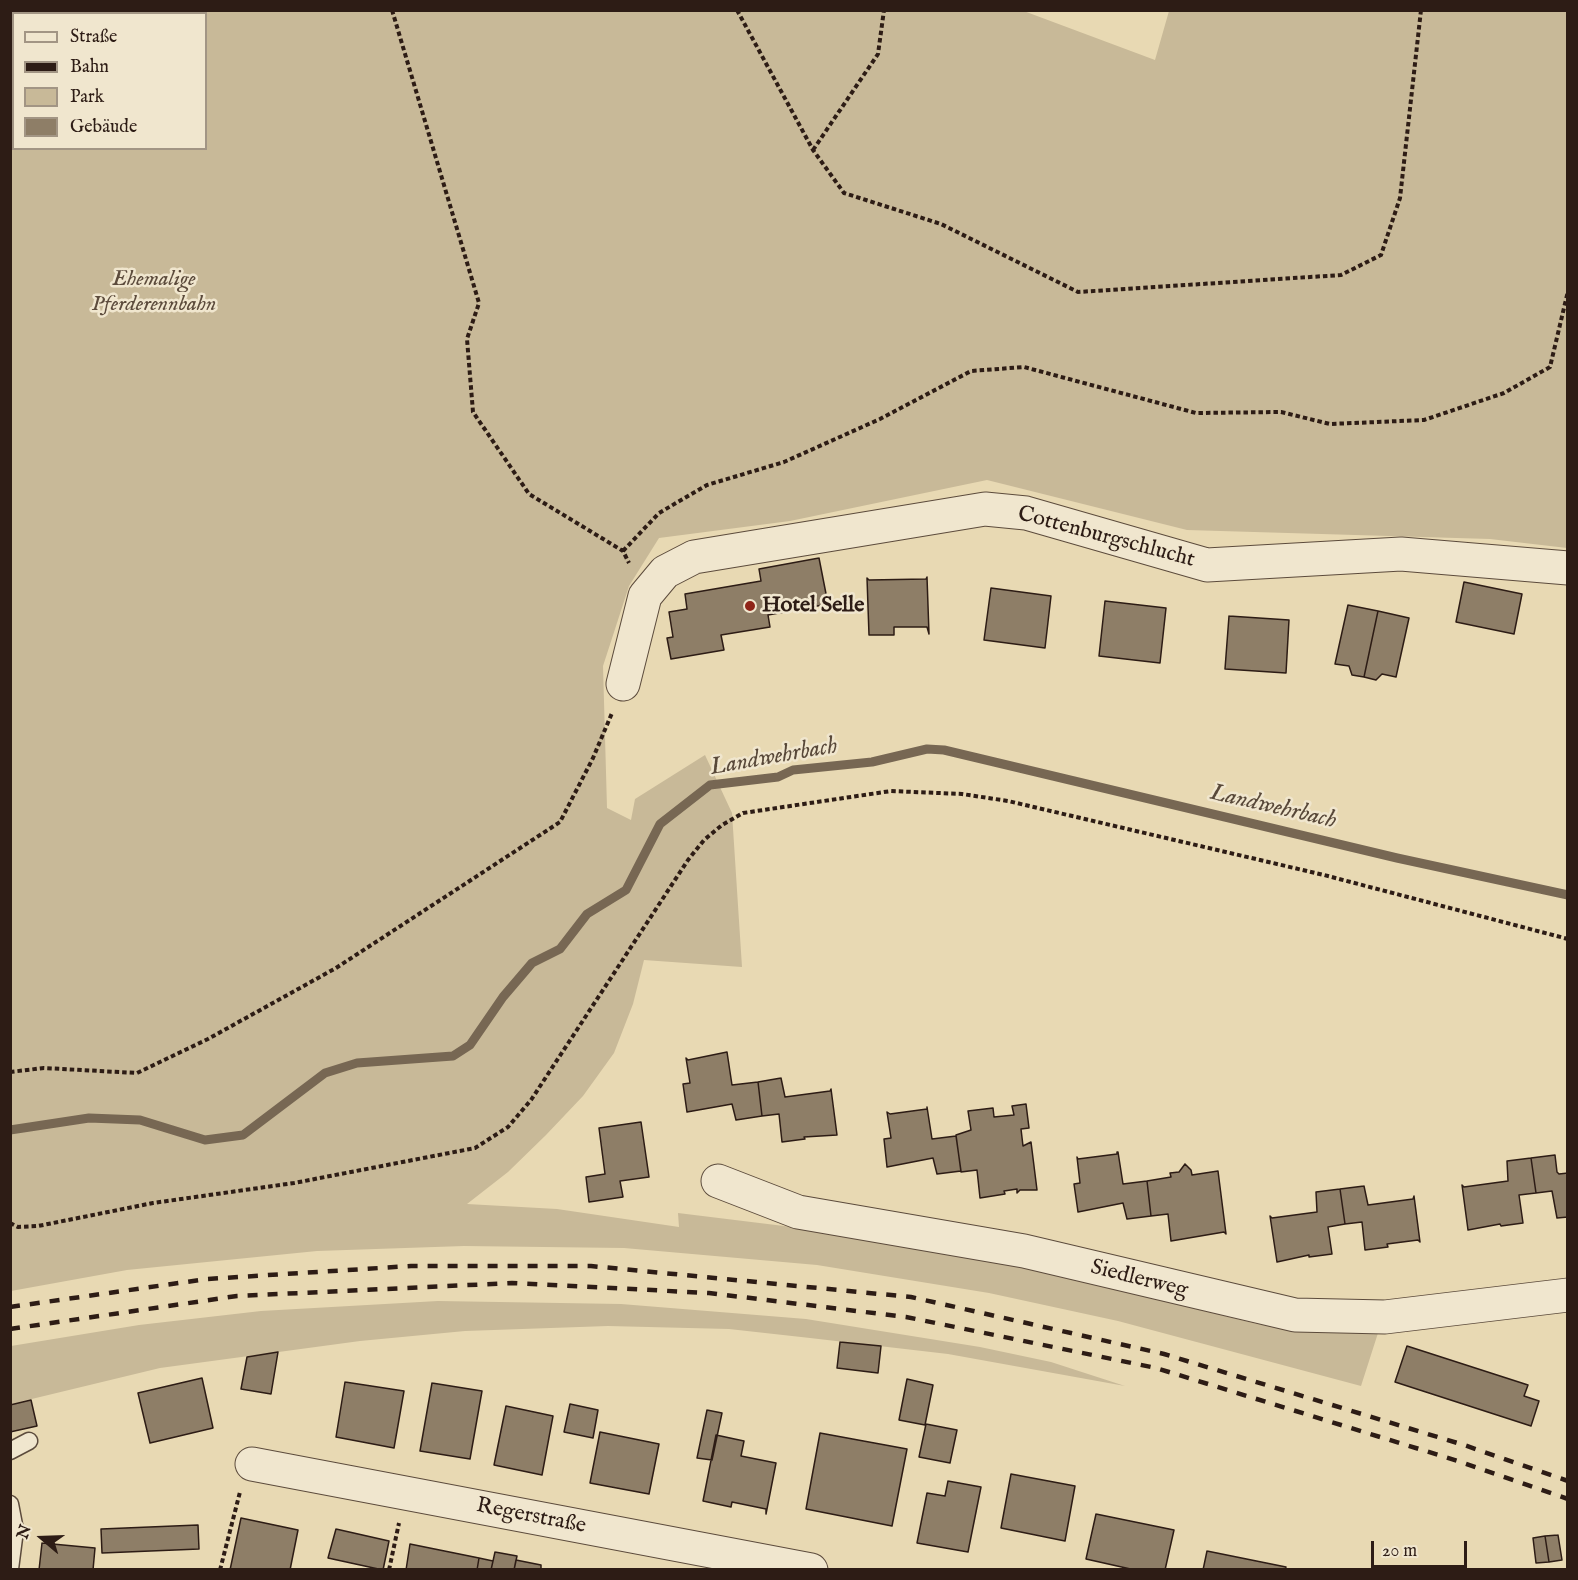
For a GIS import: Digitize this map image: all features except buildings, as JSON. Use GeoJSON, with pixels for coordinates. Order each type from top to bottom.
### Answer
{"type":"FeatureCollection","features":[{"type":"Feature","properties":{"kind":"street","name":"Cottenburgschlucht"},"geometry":{"type":"LineString","coordinates":[[623,684],[645,596],[664,572],[694,557],[985,509],[1026,513],[1207,565],[1401,554],[1568,568]]}},
{"type":"Feature","properties":{"kind":"street","name":"Siedlerweg"},"geometry":{"type":"LineString","coordinates":[[718,1181],[798,1212],[1024,1251],[1295,1315],[1385,1317],[1568,1294]]}},
{"type":"Feature","properties":{"kind":"street","name":"Regerstraße"},"geometry":{"type":"LineString","coordinates":[[252,1464],[811,1569]]}},
{"type":"Feature","properties":{"kind":"lane"},"geometry":{"type":"LineString","coordinates":[[10,1451],[29,1441]]}},
{"type":"Feature","properties":{"kind":"lane"},"geometry":{"type":"LineString","coordinates":[[10,1504],[15,1530],[10,1569]]}},
{"type":"Feature","properties":{"kind":"path"},"geometry":{"type":"LineString","coordinates":[[393,10],[479,303],[467,339],[473,412],[529,494],[623,551],[645,596]]}},
{"type":"Feature","properties":{"kind":"path"},"geometry":{"type":"LineString","coordinates":[[738,10],[813,150],[844,193],[941,224],[1078,292],[1341,274],[1381,255],[1400,198],[1421,10]]}},
{"type":"Feature","properties":{"kind":"path"},"geometry":{"type":"LineString","coordinates":[[813,150],[878,54],[884,10]]}},
{"type":"Feature","properties":{"kind":"path"},"geometry":{"type":"LineString","coordinates":[[623,551],[659,513],[707,485],[784,462],[880,418],[971,370],[1024,366],[1196,412],[1281,412],[1330,424],[1424,420],[1504,393],[1550,367],[1568,291]]}},
{"type":"Feature","properties":{"kind":"path"},"geometry":{"type":"LineString","coordinates":[[10,1072],[44,1068],[137,1072],[208,1039],[336,968],[560,822],[594,758],[623,684]]}},
{"type":"Feature","properties":{"kind":"path"},"geometry":{"type":"LineString","coordinates":[[10,1223],[18,1227],[38,1226],[153,1203],[294,1183],[475,1148],[508,1127],[531,1100],[688,860],[704,840],[722,825],[743,813],[891,791],[962,794],[1008,801],[1324,875],[1568,939]]}},
{"type":"Feature","properties":{"kind":"path"},"geometry":{"type":"LineString","coordinates":[[220,1569],[239,1494],[252,1464]]}},
{"type":"Feature","properties":{"kind":"path"},"geometry":{"type":"LineString","coordinates":[[389,1569],[405,1493]]}},
{"type":"Feature","properties":{"kind":"green space","name":"Ehemalige Pferderennbahn"},"geometry":{"type":"Polygon","coordinates":[[[1021,10],[1155,60],[1169,11],[1567,11],[1567,548],[1490,539],[1187,530],[987,480],[790,521],[659,538],[629,586],[603,666],[607,808],[631,820],[635,799],[705,755],[732,813],[742,967],[644,960],[633,1004],[614,1053],[583,1096],[508,1172],[467,1204],[557,1209],[679,1227],[678,1213],[849,1234],[940,1249],[1081,1280],[1257,1324],[1319,1332],[1378,1333],[1361,1386],[1118,1321],[989,1293],[817,1265],[624,1248],[464,1246],[317,1251],[127,1270],[11,1291],[10,11],[1021,10]]]}},
{"type":"Feature","properties":{"kind":"green space"},"geometry":{"type":"Polygon","coordinates":[[[438,1301],[621,1304],[806,1319],[980,1347],[1051,1362],[1125,1386],[948,1354],[729,1329],[608,1326],[465,1331],[360,1341],[160,1368],[11,1404],[11,1346],[139,1325],[261,1311],[438,1301]]]}},
{"type":"Feature","properties":{"kind":"waterway","name":"Landwehrbach"},"geometry":{"type":"LineString","coordinates":[[10,1130],[89,1118],[140,1120],[205,1140],[243,1135],[325,1073],[357,1063],[453,1056],[470,1045],[503,997],[532,963],[560,949],[587,914],[626,890],[660,824],[710,785],[778,777],[793,770],[872,762],[927,749],[944,750],[1397,858],[1568,895]]}},
{"type":"Feature","properties":{"kind":"railway"},"geometry":{"type":"LineString","coordinates":[[10,1307],[207,1279],[411,1266],[591,1266],[911,1297],[1164,1354],[1464,1445],[1568,1481]]}},
{"type":"Feature","properties":{"kind":"railway"},"geometry":{"type":"LineString","coordinates":[[10,1329],[237,1296],[512,1283],[709,1293],[906,1317],[1156,1368],[1458,1461],[1568,1499]]}},
{"type":"Feature","properties":{"kind":"place","name":"Hotel Selle"},"geometry":{"type":"Point","coordinates":[750,606]}}]}
